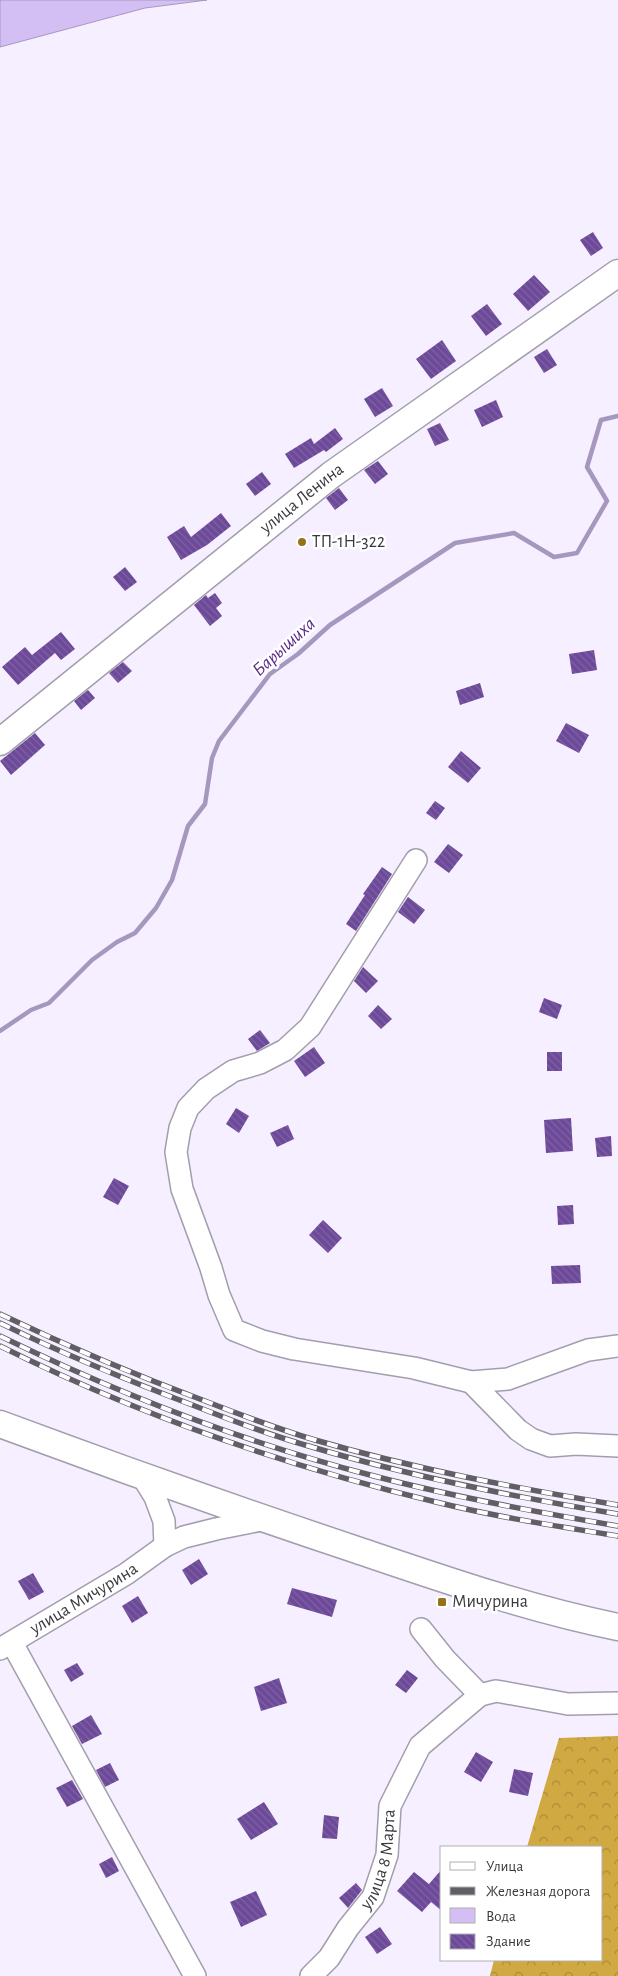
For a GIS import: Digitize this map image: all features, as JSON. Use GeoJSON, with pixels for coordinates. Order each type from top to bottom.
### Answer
{"type":"FeatureCollection","features":[{"type":"Feature","properties":{"kind":"main road","name":"улица Ленина"},"geometry":{"type":"LineString","coordinates":[[0,742],[330,475],[618,273]]}},
{"type":"Feature","properties":{"kind":"main road"},"geometry":{"type":"LineString","coordinates":[[0,1424],[142,1476],[426,1573],[579,1619],[618,1627]]}},
{"type":"Feature","properties":{"kind":"street"},"geometry":{"type":"LineString","coordinates":[[416,860],[310,1027],[285,1050],[260,1063],[234,1071],[206,1089],[188,1108],[180,1128],[176,1152],[182,1189],[211,1268],[218,1295],[234,1330],[262,1341],[294,1349],[414,1368],[471,1382],[508,1379],[588,1350],[618,1346]]}},
{"type":"Feature","properties":{"kind":"street"},"geometry":{"type":"LineString","coordinates":[[471,1382],[518,1430],[531,1439],[550,1446],[576,1444],[618,1446]]}},
{"type":"Feature","properties":{"kind":"street"},"geometry":{"type":"LineString","coordinates":[[142,1476],[155,1497],[164,1521],[166,1546]]}},
{"type":"Feature","properties":{"kind":"street","name":"улица Мичурина"},"geometry":{"type":"LineString","coordinates":[[6,1646],[126,1574],[166,1546],[184,1537],[216,1528],[266,1519]]}},
{"type":"Feature","properties":{"kind":"street"},"geometry":{"type":"LineString","coordinates":[[421,1629],[445,1659],[480,1695],[496,1692],[568,1704],[618,1703]]}},
{"type":"Feature","properties":{"kind":"street"},"geometry":{"type":"LineString","coordinates":[[6,1646],[195,1976]]}},
{"type":"Feature","properties":{"kind":"street","name":"улица 8 Марта"},"geometry":{"type":"LineString","coordinates":[[311,1976],[329,1958],[348,1928],[373,1898],[387,1855],[390,1806],[420,1746],[480,1695]]}},
{"type":"Feature","properties":{"kind":"green space"},"geometry":{"type":"Polygon","coordinates":[[[618,1736],[618,1976],[490,1976],[494,1961],[603,1961],[603,1846],[527,1846],[559,1738],[618,1736]]]}},
{"type":"Feature","properties":{"kind":"water"},"geometry":{"type":"Polygon","coordinates":[[[0,0],[207,0],[145,8],[0,47],[0,0]]]}},
{"type":"Feature","properties":{"kind":"building"},"geometry":{"type":"Polygon","coordinates":[[[593,232],[603,248],[591,256],[580,240],[593,232]]]}},
{"type":"Feature","properties":{"kind":"building"},"geometry":{"type":"Polygon","coordinates":[[[534,275],[550,292],[528,311],[513,294],[534,275]]]}},
{"type":"Feature","properties":{"kind":"building"},"geometry":{"type":"Polygon","coordinates":[[[487,304],[502,324],[486,336],[471,316],[487,304]]]}},
{"type":"Feature","properties":{"kind":"building"},"geometry":{"type":"Polygon","coordinates":[[[442,340],[456,361],[431,379],[416,359],[442,340]]]}},
{"type":"Feature","properties":{"kind":"building"},"geometry":{"type":"Polygon","coordinates":[[[547,349],[557,365],[544,373],[534,357],[547,349]]]}},
{"type":"Feature","properties":{"kind":"building"},"geometry":{"type":"Polygon","coordinates":[[[382,388],[393,406],[375,417],[364,399],[382,388]]]}},
{"type":"Feature","properties":{"kind":"building"},"geometry":{"type":"Polygon","coordinates":[[[496,400],[503,417],[482,427],[474,410],[496,400]]]}},
{"type":"Feature","properties":{"kind":"building"},"geometry":{"type":"Polygon","coordinates":[[[440,423],[449,440],[435,446],[427,429],[440,423]]]}},
{"type":"Feature","properties":{"kind":"building"},"geometry":{"type":"Polygon","coordinates":[[[335,428],[343,439],[326,452],[324,450],[294,468],[285,454],[311,438],[314,444],[335,428]]]}},
{"type":"Feature","properties":{"kind":"building"},"geometry":{"type":"Polygon","coordinates":[[[378,461],[388,474],[375,484],[364,470],[378,461]]]}},
{"type":"Feature","properties":{"kind":"building"},"geometry":{"type":"Polygon","coordinates":[[[262,472],[271,484],[255,496],[246,484],[262,472]]]}},
{"type":"Feature","properties":{"kind":"building"},"geometry":{"type":"Polygon","coordinates":[[[339,488],[348,500],[335,510],[326,498],[339,488]]]}},
{"type":"Feature","properties":{"kind":"building"},"geometry":{"type":"Polygon","coordinates":[[[221,513],[231,526],[207,545],[181,560],[167,537],[184,526],[191,537],[221,513]]]}},
{"type":"Feature","properties":{"kind":"building"},"geometry":{"type":"Polygon","coordinates":[[[125,567],[137,582],[125,591],[113,577],[125,567]]]}},
{"type":"Feature","properties":{"kind":"building"},"geometry":{"type":"Polygon","coordinates":[[[215,593],[222,603],[216,608],[222,616],[210,626],[194,605],[206,595],[208,598],[215,593]]]}},
{"type":"Feature","properties":{"kind":"building"},"geometry":{"type":"Polygon","coordinates":[[[61,632],[75,649],[61,660],[55,653],[18,685],[2,667],[25,647],[32,655],[61,632]]]}},
{"type":"Feature","properties":{"kind":"building"},"geometry":{"type":"Polygon","coordinates":[[[594,650],[597,670],[572,674],[569,654],[594,650]]]}},
{"type":"Feature","properties":{"kind":"building"},"geometry":{"type":"Polygon","coordinates":[[[123,662],[132,671],[118,683],[109,673],[123,662]]]}},
{"type":"Feature","properties":{"kind":"building"},"geometry":{"type":"Polygon","coordinates":[[[480,683],[484,697],[460,705],[456,691],[480,683]]]}},
{"type":"Feature","properties":{"kind":"building"},"geometry":{"type":"Polygon","coordinates":[[[88,690],[95,698],[81,710],[74,701],[88,690]]]}},
{"type":"Feature","properties":{"kind":"building"},"geometry":{"type":"Polygon","coordinates":[[[566,723],[589,735],[579,753],[556,741],[566,723]]]}},
{"type":"Feature","properties":{"kind":"building"},"geometry":{"type":"Polygon","coordinates":[[[35,733],[45,745],[11,775],[0,761],[35,733]]]}},
{"type":"Feature","properties":{"kind":"building"},"geometry":{"type":"Polygon","coordinates":[[[461,751],[481,768],[468,783],[448,767],[461,751]]]}},
{"type":"Feature","properties":{"kind":"building"},"geometry":{"type":"Polygon","coordinates":[[[435,801],[445,808],[436,820],[426,813],[435,801]]]}},
{"type":"Feature","properties":{"kind":"building"},"geometry":{"type":"Polygon","coordinates":[[[448,844],[463,855],[449,873],[434,862],[448,844]]]}},
{"type":"Feature","properties":{"kind":"building"},"geometry":{"type":"Polygon","coordinates":[[[382,867],[392,874],[356,931],[346,924],[365,895],[363,894],[382,867]]]}},
{"type":"Feature","properties":{"kind":"building"},"geometry":{"type":"Polygon","coordinates":[[[408,897],[425,910],[414,924],[398,912],[408,897]]]}},
{"type":"Feature","properties":{"kind":"building"},"geometry":{"type":"Polygon","coordinates":[[[363,967],[378,981],[366,993],[354,981],[363,967]]]}},
{"type":"Feature","properties":{"kind":"building"},"geometry":{"type":"Polygon","coordinates":[[[544,998],[562,1005],[557,1019],[539,1012],[544,998]]]}},
{"type":"Feature","properties":{"kind":"building"},"geometry":{"type":"Polygon","coordinates":[[[378,1005],[392,1019],[381,1029],[368,1016],[378,1005]]]}},
{"type":"Feature","properties":{"kind":"building"},"geometry":{"type":"Polygon","coordinates":[[[260,1030],[270,1043],[257,1051],[248,1039],[260,1030]]]}},
{"type":"Feature","properties":{"kind":"building"},"geometry":{"type":"Polygon","coordinates":[[[314,1047],[325,1063],[305,1077],[294,1061],[314,1047]]]}},
{"type":"Feature","properties":{"kind":"building"},"geometry":{"type":"Polygon","coordinates":[[[547,1052],[562,1052],[562,1071],[547,1071],[547,1052]]]}},
{"type":"Feature","properties":{"kind":"building"},"geometry":{"type":"Polygon","coordinates":[[[236,1108],[249,1116],[239,1133],[226,1124],[236,1108]]]}},
{"type":"Feature","properties":{"kind":"building"},"geometry":{"type":"Polygon","coordinates":[[[571,1118],[573,1151],[546,1153],[544,1120],[571,1118]]]}},
{"type":"Feature","properties":{"kind":"building"},"geometry":{"type":"Polygon","coordinates":[[[288,1125],[294,1139],[277,1147],[270,1133],[288,1125]]]}},
{"type":"Feature","properties":{"kind":"building"},"geometry":{"type":"Polygon","coordinates":[[[611,1136],[612,1156],[597,1157],[595,1138],[611,1136]]]}},
{"type":"Feature","properties":{"kind":"building"},"geometry":{"type":"Polygon","coordinates":[[[114,1178],[129,1186],[118,1205],[103,1197],[114,1178]]]}},
{"type":"Feature","properties":{"kind":"building"},"geometry":{"type":"Polygon","coordinates":[[[573,1205],[574,1224],[558,1225],[557,1206],[573,1205]]]}},
{"type":"Feature","properties":{"kind":"building"},"geometry":{"type":"Polygon","coordinates":[[[323,1220],[342,1238],[328,1253],[309,1235],[323,1220]]]}},
{"type":"Feature","properties":{"kind":"building"},"geometry":{"type":"Polygon","coordinates":[[[580,1265],[581,1283],[552,1284],[551,1266],[580,1265]]]}},
{"type":"Feature","properties":{"kind":"building"},"geometry":{"type":"Polygon","coordinates":[[[199,1559],[208,1574],[191,1585],[182,1570],[199,1559]]]}},
{"type":"Feature","properties":{"kind":"building"},"geometry":{"type":"Polygon","coordinates":[[[33,1573],[44,1592],[29,1600],[18,1581],[33,1573]]]}},
{"type":"Feature","properties":{"kind":"building"},"geometry":{"type":"Polygon","coordinates":[[[292,1588],[337,1600],[332,1617],[287,1604],[292,1588]]]}},
{"type":"Feature","properties":{"kind":"building"},"geometry":{"type":"Polygon","coordinates":[[[138,1596],[148,1613],[132,1623],[122,1606],[138,1596]]]}},
{"type":"Feature","properties":{"kind":"building"},"geometry":{"type":"Polygon","coordinates":[[[77,1663],[84,1674],[71,1682],[64,1670],[77,1663]]]}},
{"type":"Feature","properties":{"kind":"building"},"geometry":{"type":"Polygon","coordinates":[[[407,1670],[418,1678],[406,1693],[395,1685],[407,1670]]]}},
{"type":"Feature","properties":{"kind":"building"},"geometry":{"type":"Polygon","coordinates":[[[279,1678],[287,1703],[261,1711],[254,1687],[279,1678]]]}},
{"type":"Feature","properties":{"kind":"building"},"geometry":{"type":"Polygon","coordinates":[[[91,1715],[102,1734],[82,1744],[72,1726],[91,1715]]]}},
{"type":"Feature","properties":{"kind":"building"},"geometry":{"type":"Polygon","coordinates":[[[476,1752],[493,1762],[481,1782],[464,1772],[476,1752]]]}},
{"type":"Feature","properties":{"kind":"building"},"geometry":{"type":"Polygon","coordinates":[[[110,1763],[119,1780],[105,1787],[96,1770],[110,1763]]]}},
{"type":"Feature","properties":{"kind":"building"},"geometry":{"type":"Polygon","coordinates":[[[514,1769],[533,1773],[528,1796],[509,1792],[514,1769]]]}},
{"type":"Feature","properties":{"kind":"building"},"geometry":{"type":"Polygon","coordinates":[[[72,1780],[83,1799],[67,1807],[56,1788],[72,1780]]]}},
{"type":"Feature","properties":{"kind":"building"},"geometry":{"type":"Polygon","coordinates":[[[264,1802],[278,1824],[251,1840],[237,1819],[264,1802]]]}},
{"type":"Feature","properties":{"kind":"building"},"geometry":{"type":"Polygon","coordinates":[[[324,1815],[339,1817],[337,1839],[322,1838],[324,1815]]]}},
{"type":"Feature","properties":{"kind":"building"},"geometry":{"type":"Polygon","coordinates":[[[112,1857],[119,1871],[106,1878],[99,1864],[112,1857]]]}},
{"type":"Feature","properties":{"kind":"building"},"geometry":{"type":"Polygon","coordinates":[[[440,1871],[440,1909],[431,1902],[422,1912],[397,1891],[414,1872],[429,1884],[440,1871]]]}},
{"type":"Feature","properties":{"kind":"building"},"geometry":{"type":"Polygon","coordinates":[[[356,1883],[362,1890],[348,1908],[339,1898],[356,1883]]]}},
{"type":"Feature","properties":{"kind":"building"},"geometry":{"type":"Polygon","coordinates":[[[256,1891],[267,1915],[241,1927],[230,1902],[256,1891]]]}},
{"type":"Feature","properties":{"kind":"building"},"geometry":{"type":"Polygon","coordinates":[[[380,1927],[392,1944],[377,1954],[365,1937],[380,1927]]]}},
{"type":"Feature","properties":{"kind":"waterway","name":"Барышиха"},"geometry":{"type":"LineString","coordinates":[[0,1031],[31,1010],[49,1003],[92,960],[117,942],[135,933],[156,908],[172,880],[188,826],[205,804],[212,758],[219,741],[270,674],[298,654],[330,625],[455,543],[514,533],[554,557],[577,553],[607,501],[587,467],[601,420],[618,416]]}},
{"type":"Feature","properties":{"kind":"railway"},"geometry":{"type":"LineString","coordinates":[[0,1314],[76,1349],[153,1381],[301,1436],[428,1469],[504,1485],[618,1505]]}},
{"type":"Feature","properties":{"kind":"railway"},"geometry":{"type":"LineString","coordinates":[[0,1323],[121,1377],[238,1423],[297,1443],[426,1477],[541,1501],[618,1514]]}},
{"type":"Feature","properties":{"kind":"railway"},"geometry":{"type":"LineString","coordinates":[[0,1336],[90,1378],[183,1415],[326,1463],[434,1491],[618,1526]]}},
{"type":"Feature","properties":{"kind":"railway"},"geometry":{"type":"LineString","coordinates":[[0,1346],[52,1371],[159,1416],[269,1455],[324,1472],[380,1488],[481,1512],[618,1536]]}},
{"type":"Feature","properties":{"kind":"place","name":"ТП-1Н-322"},"geometry":{"type":"Point","coordinates":[302,542]}},
{"type":"Feature","properties":{"kind":"place","name":"Мичурина"},"geometry":{"type":"Point","coordinates":[442,1602]}}]}
